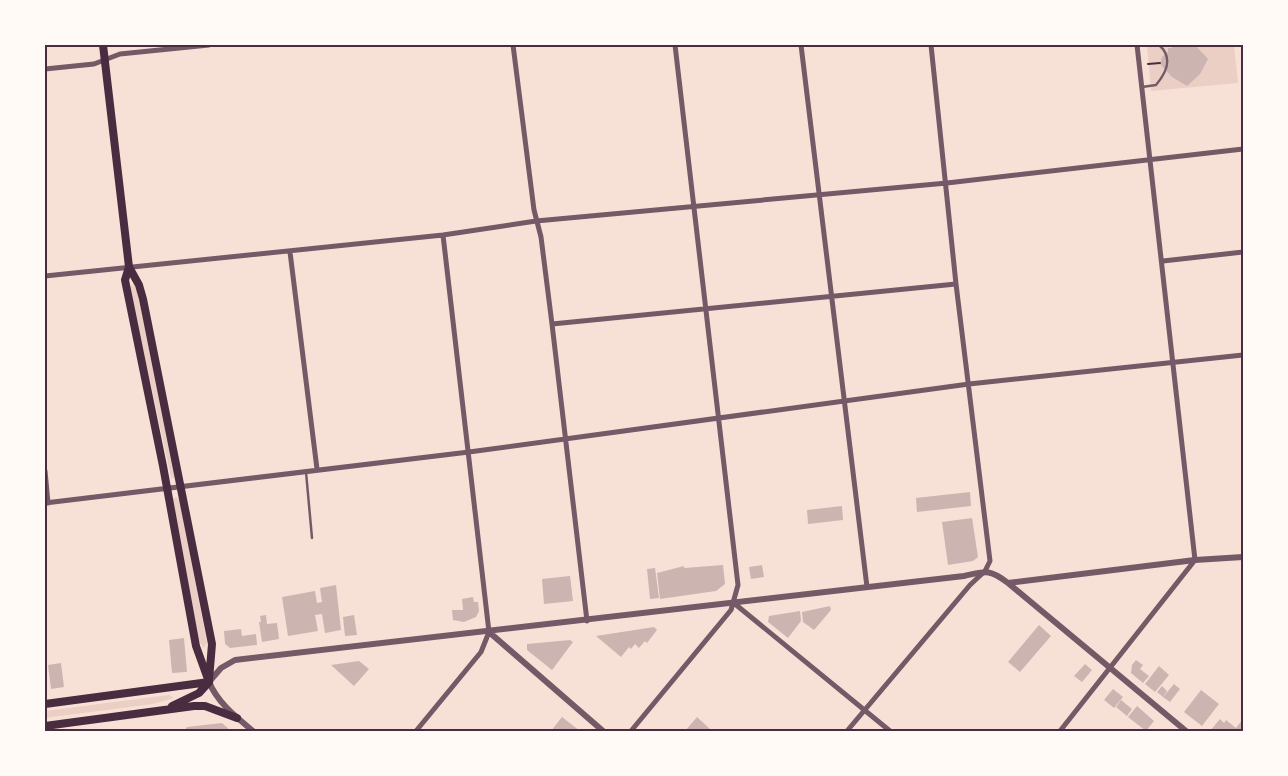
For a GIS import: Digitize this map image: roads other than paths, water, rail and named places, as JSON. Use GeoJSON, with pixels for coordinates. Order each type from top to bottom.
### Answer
{"type":"FeatureCollection","features":[{"type":"Feature","properties":{"kind":"main road"},"geometry":{"type":"LineString","coordinates":[[103,45],[129,267],[141,292],[182,485],[212,644],[209,682],[199,693],[189,699],[154,711]]}},
{"type":"Feature","properties":{"kind":"main road"},"geometry":{"type":"LineString","coordinates":[[129,267],[125,280],[196,646],[209,682]]}},
{"type":"Feature","properties":{"kind":"main road"},"geometry":{"type":"LineString","coordinates":[[45,704],[209,682]]}},
{"type":"Feature","properties":{"kind":"main road"},"geometry":{"type":"LineString","coordinates":[[45,726],[205,706],[237,718]]}},
{"type":"Feature","properties":{"kind":"street"},"geometry":{"type":"LineString","coordinates":[[45,69],[94,64],[120,54],[209,45]]}},
{"type":"Feature","properties":{"kind":"street"},"geometry":{"type":"LineString","coordinates":[[513,45],[536,221],[541,237],[587,621]]}},
{"type":"Feature","properties":{"kind":"street"},"geometry":{"type":"LineString","coordinates":[[631,731],[735,604],[738,585],[704,309],[675,45]]}},
{"type":"Feature","properties":{"kind":"street"},"geometry":{"type":"LineString","coordinates":[[801,45],[867,587]]}},
{"type":"Feature","properties":{"kind":"street"},"geometry":{"type":"LineString","coordinates":[[848,731],[970,585],[985,571],[990,561],[956,284],[947,182],[931,45]]}},
{"type":"Feature","properties":{"kind":"street"},"geometry":{"type":"LineString","coordinates":[[1060,731],[1111,669],[1195,560],[1163,261],[1137,45]]}},
{"type":"Feature","properties":{"kind":"street"},"geometry":{"type":"LineString","coordinates":[[45,276],[444,235],[536,221],[693,208],[1243,149]]}},
{"type":"Feature","properties":{"kind":"street"},"geometry":{"type":"LineString","coordinates":[[416,731],[482,652],[489,632],[444,235]]}},
{"type":"Feature","properties":{"kind":"street"},"geometry":{"type":"LineString","coordinates":[[290,252],[316,469]]}},
{"type":"Feature","properties":{"kind":"street"},"geometry":{"type":"LineString","coordinates":[[1163,261],[1243,252]]}},
{"type":"Feature","properties":{"kind":"street"},"geometry":{"type":"LineString","coordinates":[[552,324],[956,284]]}},
{"type":"Feature","properties":{"kind":"street"},"geometry":{"type":"LineString","coordinates":[[45,471],[47,503],[182,485],[564,440],[968,384],[1243,355]]}},
{"type":"Feature","properties":{"kind":"street"},"geometry":{"type":"LineString","coordinates":[[1008,583],[1195,560],[1242,559]]}},
{"type":"Feature","properties":{"kind":"street"},"geometry":{"type":"LineString","coordinates":[[253,731],[237,718],[215,695],[209,682],[221,668],[235,660],[735,604],[964,576],[985,571],[995,573],[1008,583],[1186,731]]}},
{"type":"Feature","properties":{"kind":"street"},"geometry":{"type":"LineString","coordinates":[[735,604],[890,731]]}},
{"type":"Feature","properties":{"kind":"street"},"geometry":{"type":"LineString","coordinates":[[489,632],[603,731]]}},
{"type":"Feature","properties":{"kind":"lane"},"geometry":{"type":"LineString","coordinates":[[1142,87],[1156,85],[1164,74],[1168,62],[1166,52],[1159,45]]}},
{"type":"Feature","properties":{"kind":"lane"},"geometry":{"type":"LineString","coordinates":[[306,470],[312,538]]}}]}
